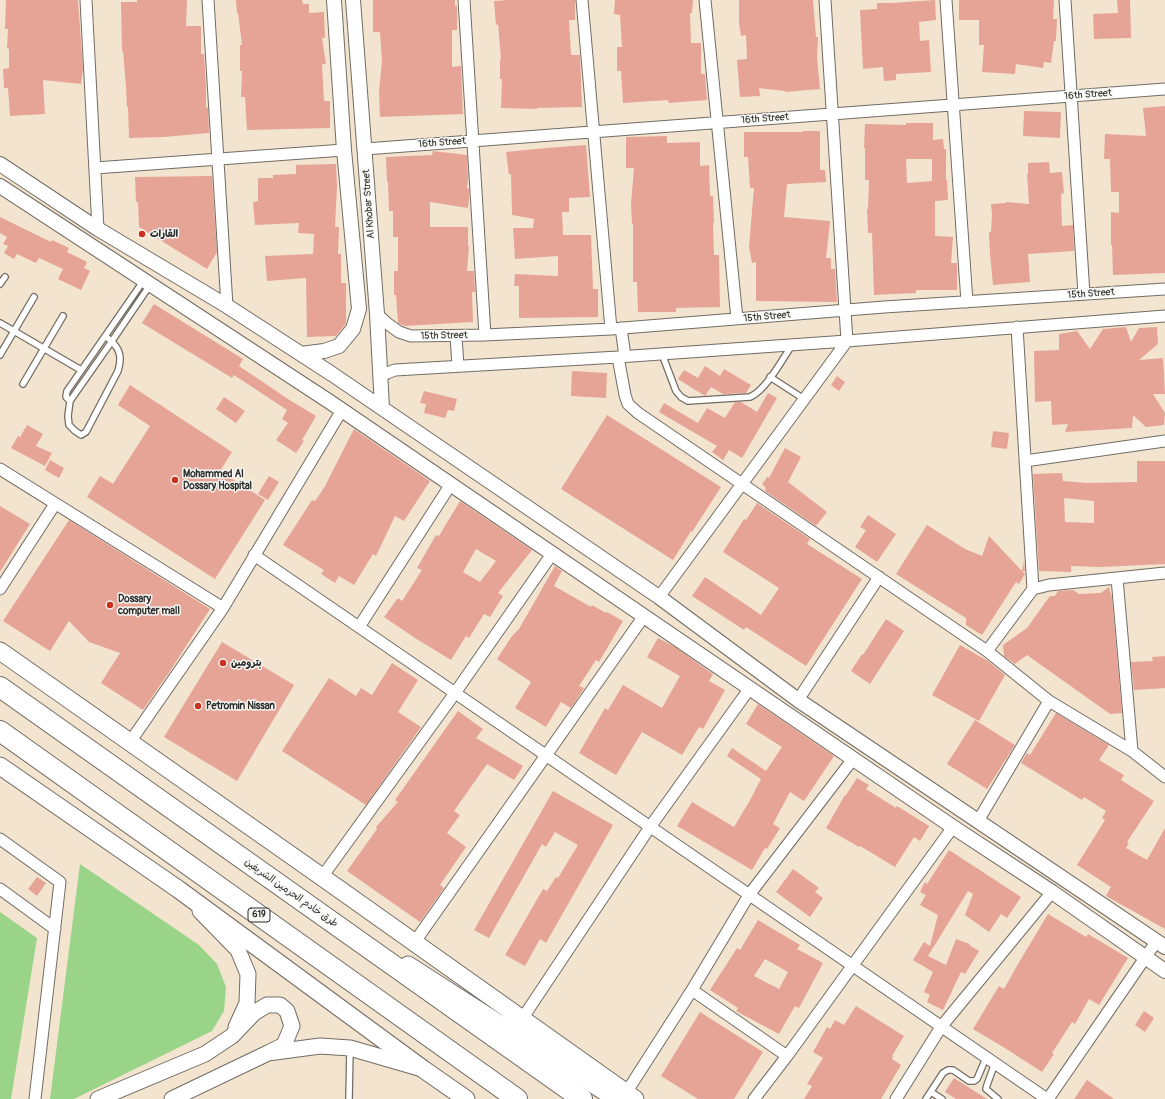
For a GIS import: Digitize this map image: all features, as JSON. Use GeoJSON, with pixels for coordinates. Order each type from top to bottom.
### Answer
{"type":"FeatureCollection","features":[{"type":"Feature","properties":{"kind":"highway","name":"طرق خادم الحرمين الشريفين"},"geometry":{"type":"LineString","coordinates":[[0,687],[582,1099]]}},
{"type":"Feature","properties":{"kind":"highway","name":"619"},"geometry":{"type":"LineString","coordinates":[[0,731],[516,1099]]}},
{"type":"Feature","properties":{"kind":"main road"},"geometry":{"type":"LineString","coordinates":[[0,651],[414,942],[522,1019],[626,1097]]}},
{"type":"Feature","properties":{"kind":"main road"},"geometry":{"type":"LineString","coordinates":[[0,766],[178,889],[466,1099]]}},
{"type":"Feature","properties":{"kind":"main road"},"geometry":{"type":"LineString","coordinates":[[238,856],[626,1097]]}},
{"type":"Feature","properties":{"kind":"main road"},"geometry":{"type":"LineString","coordinates":[[178,889],[238,950],[248,974],[247,1003],[232,1036]]}},
{"type":"Feature","properties":{"kind":"main road"},"geometry":{"type":"LineString","coordinates":[[98,1099],[205,1054],[232,1036],[254,1013],[267,1005],[280,1005],[287,1011],[292,1026],[284,1044],[192,1095],[172,1099]]}},
{"type":"Feature","properties":{"kind":"main road"},"geometry":{"type":"LineString","coordinates":[[268,1053],[320,1046],[350,1048],[423,1069]]}},
{"type":"Feature","properties":{"kind":"street"},"geometry":{"type":"LineString","coordinates":[[86,0],[98,229]]}},
{"type":"Feature","properties":{"kind":"street"},"geometry":{"type":"LineString","coordinates":[[208,0],[227,306]]}},
{"type":"Feature","properties":{"kind":"street","name":"Al Khobar Street"},"geometry":{"type":"LineString","coordinates":[[301,354],[324,351],[339,346],[353,329],[359,309],[344,150],[334,0]]}},
{"type":"Feature","properties":{"kind":"street","name":"Al Khobar Street"},"geometry":{"type":"LineString","coordinates":[[353,0],[373,257],[382,408]]}},
{"type":"Feature","properties":{"kind":"street"},"geometry":{"type":"LineString","coordinates":[[464,0],[485,336]]}},
{"type":"Feature","properties":{"kind":"street"},"geometry":{"type":"LineString","coordinates":[[582,0],[594,131],[616,329],[621,356],[625,395],[628,404],[638,413],[987,652],[1049,701],[1132,751],[1165,777]]}},
{"type":"Feature","properties":{"kind":"street"},"geometry":{"type":"LineString","coordinates":[[705,0],[737,319]]}},
{"type":"Feature","properties":{"kind":"street"},"geometry":{"type":"LineString","coordinates":[[659,597],[847,341],[825,0]]}},
{"type":"Feature","properties":{"kind":"street"},"geometry":{"type":"LineString","coordinates":[[946,0],[967,302]]}},
{"type":"Feature","properties":{"kind":"street"},"geometry":{"type":"LineString","coordinates":[[1065,0],[1084,294]]}},
{"type":"Feature","properties":{"kind":"street","name":"16th Street"},"geometry":{"type":"LineString","coordinates":[[365,149],[1165,89]]}},
{"type":"Feature","properties":{"kind":"street"},"geometry":{"type":"LineString","coordinates":[[95,168],[344,150]]}},
{"type":"Feature","properties":{"kind":"street"},"geometry":{"type":"LineString","coordinates":[[0,164],[98,229],[227,306],[382,408],[659,597],[798,700],[1161,944],[1146,958],[1048,1099],[254,555]]}},
{"type":"Feature","properties":{"kind":"street"},"geometry":{"type":"LineString","coordinates":[[0,186],[342,410],[953,827],[1052,892],[1165,971]]}},
{"type":"Feature","properties":{"kind":"street"},"geometry":{"type":"LineString","coordinates":[[354,258],[373,257]]}},
{"type":"Feature","properties":{"kind":"street","name":"15th Street"},"geometry":{"type":"LineString","coordinates":[[377,314],[399,332],[411,336],[485,336],[616,329],[845,310],[1165,289]]}},
{"type":"Feature","properties":{"kind":"street"},"geometry":{"type":"LineString","coordinates":[[380,377],[395,370],[847,341],[1165,316]]}},
{"type":"Feature","properties":{"kind":"street"},"geometry":{"type":"LineString","coordinates":[[987,652],[1033,589],[1017,327]]}},
{"type":"Feature","properties":{"kind":"street"},"geometry":{"type":"LineString","coordinates":[[456,336],[458,366]]}},
{"type":"Feature","properties":{"kind":"street"},"geometry":{"type":"LineString","coordinates":[[130,742],[223,608],[342,410]]}},
{"type":"Feature","properties":{"kind":"street"},"geometry":{"type":"LineString","coordinates":[[1025,461],[1165,441]]}},
{"type":"Feature","properties":{"kind":"street"},"geometry":{"type":"LineString","coordinates":[[0,470],[223,608]]}},
{"type":"Feature","properties":{"kind":"street"},"geometry":{"type":"LineString","coordinates":[[359,627],[451,484]]}},
{"type":"Feature","properties":{"kind":"street"},"geometry":{"type":"LineString","coordinates":[[0,589],[55,504]]}},
{"type":"Feature","properties":{"kind":"street"},"geometry":{"type":"LineString","coordinates":[[322,877],[552,554]]}},
{"type":"Feature","properties":{"kind":"street"},"geometry":{"type":"LineString","coordinates":[[1033,589],[1049,585],[1165,573]]}},
{"type":"Feature","properties":{"kind":"street"},"geometry":{"type":"LineString","coordinates":[[798,700],[879,577]]}},
{"type":"Feature","properties":{"kind":"street"},"geometry":{"type":"LineString","coordinates":[[1117,578],[1132,751]]}},
{"type":"Feature","properties":{"kind":"street"},"geometry":{"type":"LineString","coordinates":[[414,942],[644,616]]}},
{"type":"Feature","properties":{"kind":"street"},"geometry":{"type":"LineString","coordinates":[[522,1019],[650,827],[750,688]]}},
{"type":"Feature","properties":{"kind":"street"},"geometry":{"type":"LineString","coordinates":[[978,821],[1049,701]]}},
{"type":"Feature","properties":{"kind":"street"},"geometry":{"type":"LineString","coordinates":[[626,1097],[749,895],[853,759]]}},
{"type":"Feature","properties":{"kind":"street"},"geometry":{"type":"LineString","coordinates":[[754,1099],[787,1056],[953,827]]}},
{"type":"Feature","properties":{"kind":"street"},"geometry":{"type":"LineString","coordinates":[[0,839],[60,882],[35,1099]]}},
{"type":"Feature","properties":{"kind":"street"},"geometry":{"type":"LineString","coordinates":[[0,889],[55,928]]}},
{"type":"Feature","properties":{"kind":"street"},"geometry":{"type":"LineString","coordinates":[[896,1099],[941,1027],[1052,892]]}},
{"type":"Feature","properties":{"kind":"street"},"geometry":{"type":"LineString","coordinates":[[692,990],[787,1056]]}},
{"type":"Feature","properties":{"kind":"lane"},"geometry":{"type":"LineString","coordinates":[[0,284],[5,277]]}},
{"type":"Feature","properties":{"kind":"lane"},"geometry":{"type":"LineString","coordinates":[[70,401],[66,397],[67,391],[105,336],[147,282]]}},
{"type":"Feature","properties":{"kind":"lane"},"geometry":{"type":"LineString","coordinates":[[105,336],[112,341],[119,351],[121,357],[118,371],[86,432],[80,435],[69,425],[68,416],[70,401],[112,341],[147,282]]}},
{"type":"Feature","properties":{"kind":"lane"},"geometry":{"type":"LineString","coordinates":[[0,355],[34,297]]}},
{"type":"Feature","properties":{"kind":"lane"},"geometry":{"type":"LineString","coordinates":[[24,384],[63,316]]}},
{"type":"Feature","properties":{"kind":"lane"},"geometry":{"type":"LineString","coordinates":[[0,323],[81,370]]}},
{"type":"Feature","properties":{"kind":"lane"},"geometry":{"type":"LineString","coordinates":[[661,353],[676,391],[681,397],[688,401],[750,396],[756,394],[793,344]]}},
{"type":"Feature","properties":{"kind":"lane"},"geometry":{"type":"LineString","coordinates":[[770,377],[804,399]]}},
{"type":"Feature","properties":{"kind":"lane"},"geometry":{"type":"LineString","coordinates":[[349,1099],[350,1048]]}},
{"type":"Feature","properties":{"kind":"lane"},"geometry":{"type":"LineString","coordinates":[[926,1099],[943,1073],[948,1070],[953,1070],[969,1081],[974,1081],[991,1061]]}},
{"type":"Feature","properties":{"kind":"lane"},"geometry":{"type":"LineString","coordinates":[[991,1061],[986,1089],[998,1099]]}},
{"type":"Feature","properties":{"kind":"lane"},"geometry":{"type":"LineString","coordinates":[[931,1092],[942,1099]]}},
{"type":"Feature","properties":{"kind":"green space"},"geometry":{"type":"Polygon","coordinates":[[[80,864],[199,945],[217,964],[226,987],[224,1011],[212,1031],[74,1099],[50,1099],[80,864]]]}},
{"type":"Feature","properties":{"kind":"green space"},"geometry":{"type":"Polygon","coordinates":[[[0,912],[37,938],[11,1099],[0,1099],[0,912]]]}},
{"type":"Feature","properties":{"kind":"building"},"geometry":{"type":"Polygon","coordinates":[[[6,0],[78,0],[83,69],[81,84],[43,80],[45,114],[10,116],[8,88],[4,88],[3,69],[9,68],[9,49],[7,48],[8,29],[5,29],[6,0]]]}},
{"type":"Feature","properties":{"kind":"building"},"geometry":{"type":"Polygon","coordinates":[[[137,0],[187,0],[186,26],[201,26],[201,54],[204,54],[206,108],[208,107],[209,133],[129,138],[128,107],[122,51],[121,2],[137,2],[137,0]]]}},
{"type":"Feature","properties":{"kind":"building"},"geometry":{"type":"Polygon","coordinates":[[[236,0],[302,0],[303,4],[309,4],[309,13],[324,12],[325,38],[322,38],[326,64],[322,64],[324,101],[330,101],[330,128],[247,130],[245,97],[241,97],[242,71],[240,71],[240,45],[242,45],[236,0]]]}},
{"type":"Feature","properties":{"kind":"building"},"geometry":{"type":"Polygon","coordinates":[[[373,0],[455,0],[455,6],[457,6],[457,30],[452,30],[452,67],[461,66],[463,114],[380,117],[379,91],[382,61],[380,32],[373,32],[373,0]]]}},
{"type":"Feature","properties":{"kind":"building"},"geometry":{"type":"Polygon","coordinates":[[[575,0],[575,20],[569,20],[571,55],[580,55],[582,107],[537,109],[501,108],[501,59],[498,24],[496,25],[494,1],[575,0]]]}},
{"type":"Feature","properties":{"kind":"building"},"geometry":{"type":"Polygon","coordinates":[[[615,0],[693,0],[692,13],[690,13],[691,43],[701,43],[701,74],[705,74],[707,100],[669,103],[668,100],[623,103],[621,71],[617,71],[617,47],[622,47],[620,15],[614,14],[615,0]]]}},
{"type":"Feature","properties":{"kind":"building"},"geometry":{"type":"Polygon","coordinates":[[[739,0],[813,0],[816,37],[818,37],[817,58],[820,89],[785,92],[759,88],[760,96],[740,97],[737,60],[747,59],[746,35],[741,36],[739,23],[739,0]]]}},
{"type":"Feature","properties":{"kind":"building"},"geometry":{"type":"Polygon","coordinates":[[[935,0],[936,20],[919,22],[920,41],[929,40],[931,72],[896,74],[896,80],[884,81],[883,67],[863,69],[860,10],[877,9],[877,3],[935,0]]]}},
{"type":"Feature","properties":{"kind":"building"},"geometry":{"type":"Polygon","coordinates":[[[959,0],[1054,0],[1053,19],[1057,19],[1056,41],[1054,41],[1051,63],[1044,62],[1043,68],[1016,64],[1015,74],[982,72],[984,45],[979,45],[979,20],[959,20],[959,0]]]}},
{"type":"Feature","properties":{"kind":"building"},"geometry":{"type":"Polygon","coordinates":[[[1117,0],[1130,0],[1131,38],[1094,39],[1093,14],[1118,13],[1117,0]]]}},
{"type":"Feature","properties":{"kind":"building"},"geometry":{"type":"Polygon","coordinates":[[[1165,106],[1165,273],[1113,275],[1111,212],[1119,213],[1119,192],[1111,192],[1110,159],[1104,159],[1105,134],[1146,136],[1143,108],[1165,106]]]}},
{"type":"Feature","properties":{"kind":"building"},"geometry":{"type":"Polygon","coordinates":[[[1024,111],[1061,112],[1060,138],[1023,136],[1024,111]]]}},
{"type":"Feature","properties":{"kind":"building"},"geometry":{"type":"Polygon","coordinates":[[[906,123],[933,123],[933,140],[943,139],[944,149],[946,149],[946,180],[948,200],[935,201],[935,236],[953,237],[951,263],[957,263],[957,290],[916,290],[916,293],[874,295],[872,233],[868,233],[867,209],[869,180],[865,180],[865,124],[906,125],[906,123]],[[906,159],[907,183],[932,181],[932,159],[906,159]]]}},
{"type":"Feature","properties":{"kind":"building"},"geometry":{"type":"Polygon","coordinates":[[[820,131],[820,170],[825,170],[826,182],[787,184],[784,217],[830,221],[826,258],[831,258],[831,269],[835,269],[837,302],[756,301],[756,262],[752,263],[749,247],[754,188],[750,188],[748,157],[744,157],[744,132],[820,131]]]}},
{"type":"Feature","properties":{"kind":"building"},"geometry":{"type":"Polygon","coordinates":[[[667,136],[667,143],[700,142],[700,166],[709,165],[710,196],[713,196],[714,255],[719,255],[720,307],[676,308],[676,312],[638,312],[637,282],[633,282],[633,224],[631,204],[634,168],[626,168],[626,137],[667,136]]]}},
{"type":"Feature","properties":{"kind":"building"},"geometry":{"type":"Polygon","coordinates":[[[586,145],[590,197],[569,198],[569,212],[562,212],[563,235],[591,235],[593,289],[598,289],[598,317],[519,318],[519,286],[514,286],[515,274],[558,276],[558,256],[515,259],[513,228],[533,228],[534,219],[512,215],[511,174],[509,175],[506,152],[586,145]]]}},
{"type":"Feature","properties":{"kind":"building"},"geometry":{"type":"Polygon","coordinates":[[[433,151],[467,155],[467,188],[469,189],[468,208],[430,202],[430,227],[468,227],[469,246],[467,271],[474,271],[475,292],[472,292],[473,322],[404,326],[398,323],[396,295],[394,295],[394,271],[398,271],[398,237],[393,237],[393,211],[389,211],[386,157],[432,155],[433,151]]]}},
{"type":"Feature","properties":{"kind":"building"},"geometry":{"type":"Polygon","coordinates":[[[1049,162],[1050,173],[1062,172],[1064,193],[1061,194],[1062,226],[1073,225],[1074,251],[1028,254],[1030,282],[993,285],[989,232],[991,232],[991,204],[1006,202],[1029,204],[1027,174],[1028,163],[1049,162]]]}},
{"type":"Feature","properties":{"kind":"building"},"geometry":{"type":"Polygon","coordinates":[[[336,164],[337,187],[335,227],[339,227],[338,254],[341,254],[341,283],[346,283],[346,322],[336,336],[307,337],[306,278],[267,281],[265,256],[313,254],[314,234],[298,233],[299,223],[255,225],[253,202],[258,201],[258,178],[273,178],[273,175],[296,174],[296,165],[336,164]]]}},
{"type":"Feature","properties":{"kind":"building"},"geometry":{"type":"Polygon","coordinates":[[[212,176],[217,252],[207,269],[139,227],[135,177],[212,176]]]}},
{"type":"Feature","properties":{"kind":"building"},"geometry":{"type":"Polygon","coordinates":[[[0,217],[51,242],[52,240],[69,248],[67,252],[87,262],[84,268],[90,271],[81,290],[58,279],[63,269],[39,258],[36,263],[17,254],[14,259],[4,253],[8,246],[3,244],[7,237],[0,233],[0,217]]]}},
{"type":"Feature","properties":{"kind":"building"},"geometry":{"type":"Polygon","coordinates":[[[154,304],[243,359],[239,366],[316,416],[302,440],[304,441],[296,453],[276,440],[288,423],[282,419],[287,410],[234,375],[232,378],[142,323],[154,304]]]}},
{"type":"Feature","properties":{"kind":"building"},"geometry":{"type":"Polygon","coordinates":[[[1126,327],[1131,342],[1139,328],[1157,327],[1158,344],[1139,360],[1163,358],[1165,394],[1153,394],[1165,413],[1164,425],[1146,427],[1133,415],[1132,428],[1065,432],[1068,424],[1052,425],[1051,401],[1035,402],[1034,351],[1059,350],[1059,334],[1077,331],[1090,349],[1103,329],[1126,327]]]}},
{"type":"Feature","properties":{"kind":"building"},"geometry":{"type":"Polygon","coordinates":[[[705,366],[720,376],[724,369],[751,385],[746,393],[723,394],[711,387],[705,396],[678,379],[684,370],[698,378],[705,366]]]}},
{"type":"Feature","properties":{"kind":"building"},"geometry":{"type":"Polygon","coordinates":[[[572,371],[607,373],[606,398],[571,396],[572,371]]]}},
{"type":"Feature","properties":{"kind":"building"},"geometry":{"type":"Polygon","coordinates":[[[837,376],[845,382],[839,391],[831,385],[837,376]]]}},
{"type":"Feature","properties":{"kind":"building","name":"Mohammed Al Dossary Hospital"},"geometry":{"type":"Polygon","coordinates":[[[130,385],[232,452],[220,471],[265,500],[215,579],[87,497],[100,476],[113,484],[150,426],[118,405],[130,385]]]}},
{"type":"Feature","properties":{"kind":"building"},"geometry":{"type":"Polygon","coordinates":[[[424,391],[457,399],[454,411],[448,410],[445,418],[424,413],[426,404],[420,403],[424,391]]]}},
{"type":"Feature","properties":{"kind":"building"},"geometry":{"type":"Polygon","coordinates":[[[768,393],[777,398],[742,458],[729,450],[723,460],[712,452],[717,446],[659,412],[664,403],[698,423],[707,408],[725,418],[735,402],[741,402],[757,412],[768,393]]]}},
{"type":"Feature","properties":{"kind":"building"},"geometry":{"type":"Polygon","coordinates":[[[224,397],[245,411],[236,423],[216,409],[224,397]]]}},
{"type":"Feature","properties":{"kind":"building"},"geometry":{"type":"Polygon","coordinates":[[[607,415],[721,487],[673,560],[561,489],[607,415]]]}},
{"type":"Feature","properties":{"kind":"building"},"geometry":{"type":"Polygon","coordinates":[[[27,425],[43,434],[36,446],[52,453],[45,466],[11,448],[27,425]]]}},
{"type":"Feature","properties":{"kind":"building"},"geometry":{"type":"Polygon","coordinates":[[[354,429],[430,481],[404,521],[395,516],[376,556],[373,554],[354,585],[339,576],[335,583],[321,574],[324,570],[283,545],[312,500],[315,501],[326,485],[354,429]]]}},
{"type":"Feature","properties":{"kind":"building"},"geometry":{"type":"Polygon","coordinates":[[[993,431],[1009,433],[1007,449],[991,447],[993,431]]]}},
{"type":"Feature","properties":{"kind":"building"},"geometry":{"type":"Polygon","coordinates":[[[785,448],[801,457],[788,482],[827,512],[816,526],[765,491],[766,488],[762,484],[768,476],[769,478],[785,448]]]}},
{"type":"Feature","properties":{"kind":"building"},"geometry":{"type":"Polygon","coordinates":[[[50,460],[64,468],[59,478],[45,470],[50,460]]]}},
{"type":"Feature","properties":{"kind":"building"},"geometry":{"type":"Polygon","coordinates":[[[1137,461],[1165,461],[1165,564],[1100,567],[1071,566],[1071,572],[1039,571],[1033,474],[1062,473],[1063,481],[1087,483],[1137,482],[1137,461]],[[1064,498],[1065,522],[1094,523],[1094,501],[1064,498]]]}},
{"type":"Feature","properties":{"kind":"building"},"geometry":{"type":"Polygon","coordinates":[[[269,476],[279,482],[268,500],[258,494],[269,476]]]}},
{"type":"Feature","properties":{"kind":"building"},"geometry":{"type":"Polygon","coordinates":[[[460,501],[532,550],[498,593],[503,596],[490,617],[484,614],[469,638],[466,636],[451,660],[384,617],[398,598],[402,601],[422,570],[417,568],[436,535],[439,536],[460,501]],[[476,549],[463,572],[480,582],[496,561],[476,549]]]}},
{"type":"Feature","properties":{"kind":"building"},"geometry":{"type":"Polygon","coordinates":[[[757,503],[810,539],[807,544],[862,579],[806,666],[746,627],[744,630],[692,596],[705,577],[761,615],[779,588],[723,552],[744,519],[746,520],[757,503]]]}},
{"type":"Feature","properties":{"kind":"building"},"geometry":{"type":"Polygon","coordinates":[[[0,506],[30,524],[0,572],[0,506]]]}},
{"type":"Feature","properties":{"kind":"building"},"geometry":{"type":"Polygon","coordinates":[[[868,515],[896,534],[877,562],[855,547],[866,530],[860,527],[868,515]]]}},
{"type":"Feature","properties":{"kind":"building"},"geometry":{"type":"Polygon","coordinates":[[[69,520],[210,609],[143,710],[101,683],[120,653],[89,642],[69,621],[50,651],[3,621],[69,520]]]}},
{"type":"Feature","properties":{"kind":"building"},"geometry":{"type":"Polygon","coordinates":[[[927,525],[965,549],[982,556],[989,536],[1025,574],[1019,584],[1016,582],[982,635],[966,625],[966,618],[896,574],[927,525]]]}},
{"type":"Feature","properties":{"kind":"building"},"geometry":{"type":"Polygon","coordinates":[[[1024,561],[1025,571],[1022,571],[1024,561]]]}},
{"type":"Feature","properties":{"kind":"building"},"geometry":{"type":"Polygon","coordinates":[[[555,566],[562,571],[554,586],[591,607],[592,605],[623,621],[599,662],[596,660],[579,686],[584,688],[571,708],[561,702],[546,727],[515,708],[531,682],[497,659],[512,636],[519,629],[555,566]]]}},
{"type":"Feature","properties":{"kind":"building"},"geometry":{"type":"Polygon","coordinates":[[[1109,587],[1112,598],[1122,713],[1110,714],[1027,655],[1015,664],[1004,656],[1003,645],[1027,628],[1050,596],[1055,596],[1058,591],[1073,590],[1079,594],[1101,593],[1109,587]]]}},
{"type":"Feature","properties":{"kind":"building"},"geometry":{"type":"Polygon","coordinates":[[[886,619],[904,631],[870,684],[851,671],[886,619]]]}},
{"type":"Feature","properties":{"kind":"building"},"geometry":{"type":"Polygon","coordinates":[[[658,638],[675,647],[713,674],[709,681],[725,690],[703,729],[699,727],[682,755],[642,732],[616,775],[579,753],[605,708],[608,710],[623,685],[662,708],[680,676],[647,657],[658,638]]]}},
{"type":"Feature","properties":{"kind":"building"},"geometry":{"type":"Polygon","coordinates":[[[222,642],[294,685],[237,781],[164,737],[222,642]]]}},
{"type":"Feature","properties":{"kind":"building"},"geometry":{"type":"Polygon","coordinates":[[[960,645],[988,661],[1005,675],[979,721],[932,695],[960,645]]]}},
{"type":"Feature","properties":{"kind":"building"},"geometry":{"type":"Polygon","coordinates":[[[1165,656],[1165,688],[1134,690],[1131,662],[1153,661],[1152,657],[1165,656]]]}},
{"type":"Feature","properties":{"kind":"building"},"geometry":{"type":"Polygon","coordinates":[[[392,663],[418,680],[398,712],[421,727],[366,805],[282,751],[329,678],[356,696],[361,688],[372,695],[392,663]]]}},
{"type":"Feature","properties":{"kind":"building"},"geometry":{"type":"Polygon","coordinates":[[[758,704],[834,756],[804,801],[790,792],[773,824],[780,828],[767,849],[765,848],[752,870],[677,826],[692,802],[734,827],[761,779],[727,756],[732,748],[766,771],[782,747],[746,724],[758,704]]]}},
{"type":"Feature","properties":{"kind":"building"},"geometry":{"type":"Polygon","coordinates":[[[458,711],[483,729],[476,738],[523,766],[514,780],[487,764],[454,811],[460,815],[447,833],[466,847],[440,885],[444,888],[420,922],[347,871],[377,829],[376,827],[398,802],[395,800],[458,711]]]}},
{"type":"Feature","properties":{"kind":"building"},"geometry":{"type":"Polygon","coordinates":[[[1056,713],[1109,745],[1099,760],[1124,775],[1121,780],[1154,801],[1127,842],[1129,843],[1126,848],[1147,860],[1165,828],[1165,929],[1106,896],[1111,887],[1077,865],[1105,820],[1102,818],[1106,811],[1084,797],[1082,800],[1021,763],[1027,753],[1030,755],[1056,713]]]}},
{"type":"Feature","properties":{"kind":"building"},"geometry":{"type":"Polygon","coordinates":[[[975,720],[1015,745],[987,789],[947,764],[975,720]]]}},
{"type":"Feature","properties":{"kind":"building"},"geometry":{"type":"Polygon","coordinates":[[[857,778],[869,785],[866,789],[929,826],[920,841],[914,837],[895,867],[826,828],[845,795],[857,778]]]}},
{"type":"Feature","properties":{"kind":"building"},"geometry":{"type":"Polygon","coordinates":[[[553,791],[613,825],[546,943],[540,939],[525,966],[505,955],[543,889],[547,891],[556,877],[558,878],[578,845],[555,832],[546,847],[542,844],[489,938],[474,930],[553,791]]]}},
{"type":"Feature","properties":{"kind":"building"},"geometry":{"type":"Polygon","coordinates":[[[949,850],[1021,897],[1007,918],[1001,914],[989,932],[965,915],[973,894],[968,891],[928,956],[946,965],[956,939],[970,944],[969,945],[979,951],[965,974],[961,972],[943,1010],[927,1002],[930,995],[924,992],[933,972],[913,960],[924,942],[930,946],[938,915],[920,905],[926,895],[920,892],[925,882],[927,884],[949,850]]]}},
{"type":"Feature","properties":{"kind":"building"},"geometry":{"type":"Polygon","coordinates":[[[793,869],[819,888],[815,892],[823,898],[810,917],[776,892],[793,869]]]}},
{"type":"Feature","properties":{"kind":"building"},"geometry":{"type":"Polygon","coordinates":[[[37,877],[46,883],[37,896],[28,889],[37,877]]]}},
{"type":"Feature","properties":{"kind":"building"},"geometry":{"type":"Polygon","coordinates":[[[1048,914],[1086,937],[1088,934],[1128,958],[1099,1005],[1089,999],[1075,1024],[1072,1022],[1052,1053],[1054,1054],[1042,1072],[973,1029],[999,986],[1004,989],[1048,914]]]}},
{"type":"Feature","properties":{"kind":"building"},"geometry":{"type":"Polygon","coordinates":[[[758,920],[800,945],[797,949],[823,963],[799,1008],[795,1006],[779,1034],[736,1011],[738,1008],[710,990],[737,948],[740,950],[758,920]],[[765,959],[754,976],[779,989],[788,972],[765,959]]]}},
{"type":"Feature","properties":{"kind":"building"},"geometry":{"type":"Polygon","coordinates":[[[856,1006],[904,1036],[892,1056],[892,1059],[901,1065],[881,1099],[804,1099],[812,1086],[807,1084],[823,1058],[813,1052],[827,1027],[830,1029],[835,1020],[844,1025],[856,1006]]]}},
{"type":"Feature","properties":{"kind":"building"},"geometry":{"type":"Polygon","coordinates":[[[1144,1011],[1154,1018],[1145,1032],[1135,1025],[1144,1011]]]}},
{"type":"Feature","properties":{"kind":"building"},"geometry":{"type":"Polygon","coordinates":[[[700,1012],[763,1052],[734,1099],[698,1099],[661,1076],[700,1012]]]}},
{"type":"Feature","properties":{"kind":"building"},"geometry":{"type":"Polygon","coordinates":[[[954,1078],[987,1099],[956,1099],[945,1092],[954,1078]]]}},
{"type":"Feature","properties":{"kind":"building"},"geometry":{"type":"Polygon","coordinates":[[[1087,1080],[1114,1099],[1074,1099],[1087,1080]]]}},
{"type":"Feature","properties":{"kind":"place","name":"القارات"},"geometry":{"type":"Point","coordinates":[142,234]}},
{"type":"Feature","properties":{"kind":"place","name":"Mohammed Al Dossary Hospital"},"geometry":{"type":"Point","coordinates":[175,480]}},
{"type":"Feature","properties":{"kind":"place","name":"Dossary computer mall"},"geometry":{"type":"Point","coordinates":[110,605]}},
{"type":"Feature","properties":{"kind":"place","name":"بترومين"},"geometry":{"type":"Point","coordinates":[223,663]}},
{"type":"Feature","properties":{"kind":"place","name":"Petromin Nissan"},"geometry":{"type":"Point","coordinates":[198,706]}}]}
